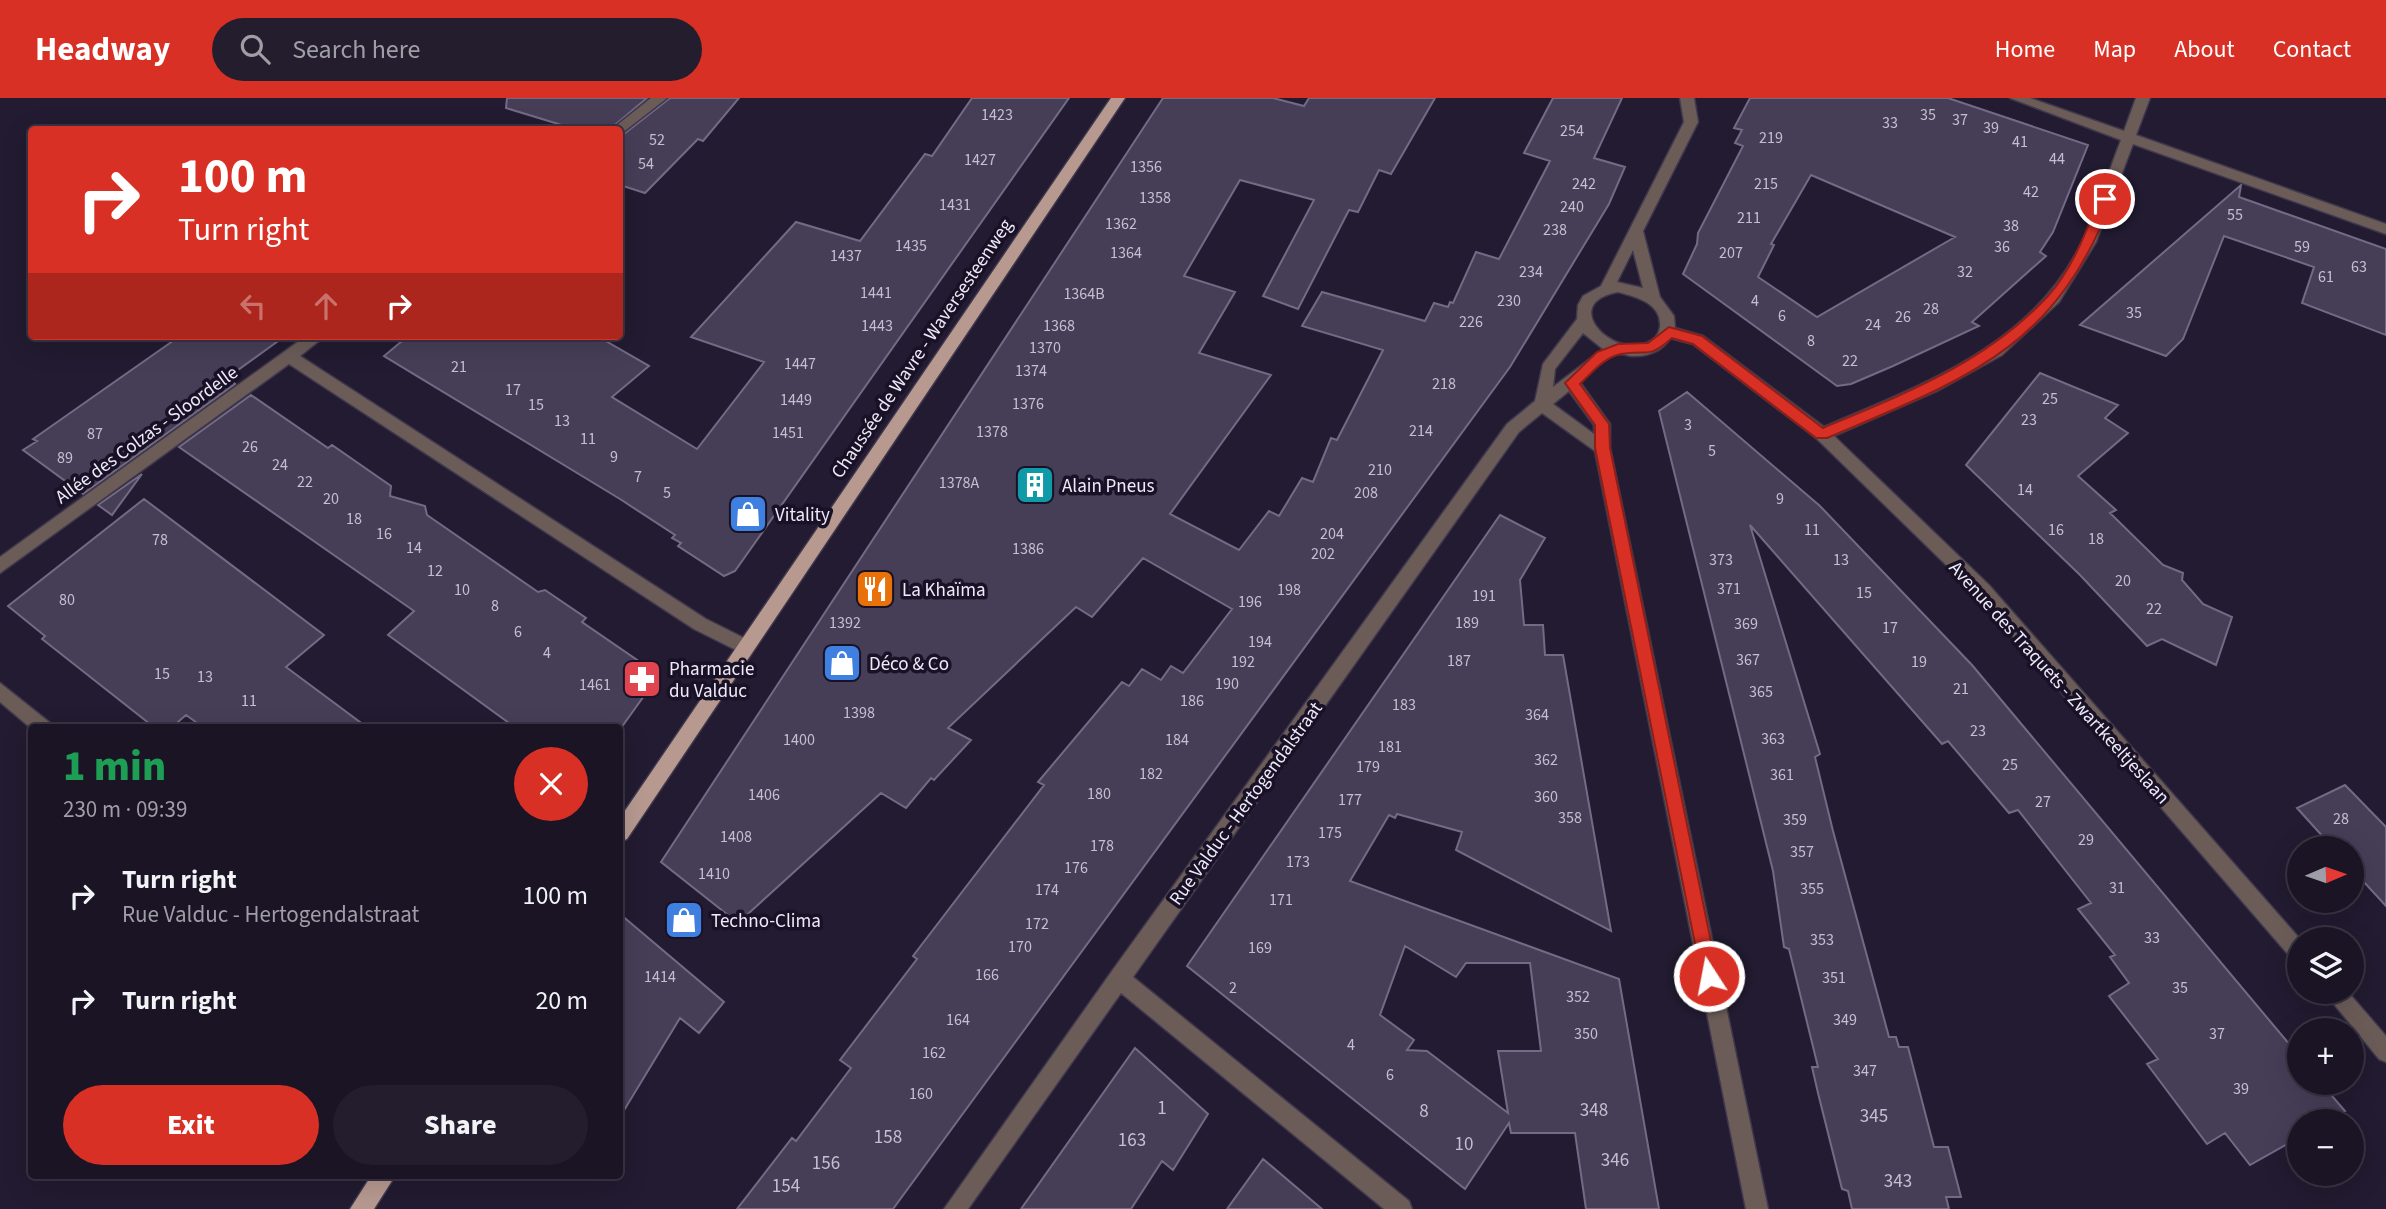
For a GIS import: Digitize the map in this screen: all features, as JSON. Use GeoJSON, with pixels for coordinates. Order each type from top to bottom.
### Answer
{"type":"FeatureCollection","features":[{"type":"Feature","properties":{"kind":"main road","name":"Chaussée de Wavre - Waversesteenweg"},"geometry":{"type":"LineString","coordinates":[[623,829],[1118,98]]}},
{"type":"Feature","properties":{"kind":"main road"},"geometry":{"type":"LineString","coordinates":[[361,1209],[382,1179]]}},
{"type":"Feature","properties":{"kind":"street"},"geometry":{"type":"LineString","coordinates":[[622,126],[660,98]]}},
{"type":"Feature","properties":{"kind":"street"},"geometry":{"type":"LineString","coordinates":[[1618,349],[1591,332],[1584,320],[1583,310],[1587,301],[1607,288],[1691,122],[1686,98]]}},
{"type":"Feature","properties":{"kind":"street"},"geometry":{"type":"LineString","coordinates":[[2017,98],[2386,229]]}},
{"type":"Feature","properties":{"kind":"street"},"geometry":{"type":"LineString","coordinates":[[1822,434],[1932,387],[1997,351],[2054,298],[2089,242],[2143,98]]}},
{"type":"Feature","properties":{"kind":"street"},"geometry":{"type":"LineString","coordinates":[[1636,232],[1653,297]]}},
{"type":"Feature","properties":{"kind":"street"},"geometry":{"type":"LineString","coordinates":[[1607,288],[1631,288],[1653,297],[1668,312],[1669,332]]}},
{"type":"Feature","properties":{"kind":"street"},"geometry":{"type":"LineString","coordinates":[[1584,320],[1548,368],[1542,404],[1602,448]]}},
{"type":"Feature","properties":{"kind":"street","name":"Avenue des Traquets - Zwartkeeltjeslaan"},"geometry":{"type":"LineString","coordinates":[[1669,332],[1698,340],[1822,434],[1983,590],[2287,938]]}},
{"type":"Feature","properties":{"kind":"street","name":"Rue Valduc - Hertogendalstraat"},"geometry":{"type":"LineString","coordinates":[[955,1209],[1513,428],[1572,383],[1602,355],[1618,349],[1651,348],[1669,332]]}},
{"type":"Feature","properties":{"kind":"street","name":"Allée des Colzas - Sloordelle"},"geometry":{"type":"LineString","coordinates":[[0,566],[312,340]]}},
{"type":"Feature","properties":{"kind":"street"},"geometry":{"type":"LineString","coordinates":[[289,357],[701,624],[746,647]]}},
{"type":"Feature","properties":{"kind":"street"},"geometry":{"type":"LineString","coordinates":[[1572,383],[1602,424],[1602,448],[1757,1209]]}},
{"type":"Feature","properties":{"kind":"street"},"geometry":{"type":"LineString","coordinates":[[0,691],[38,724]]}},
{"type":"Feature","properties":{"kind":"street"},"geometry":{"type":"LineString","coordinates":[[1119,978],[1401,1209]]}},
{"type":"Feature","properties":{"kind":"street"},"geometry":{"type":"LineString","coordinates":[[2344,1004],[2386,1052]]}},
{"type":"Feature","properties":{"kind":"building"},"geometry":{"type":"Polygon","coordinates":[[[507,98],[647,98],[614,126],[565,126],[506,108],[507,98]]]}},
{"type":"Feature","properties":{"kind":"building"},"geometry":{"type":"Polygon","coordinates":[[[670,98],[739,98],[703,141],[698,139],[645,193],[623,186],[623,135],[670,98]]]}},
{"type":"Feature","properties":{"kind":"building"},"geometry":{"type":"Polygon","coordinates":[[[972,98],[1069,98],[735,571],[724,576],[678,546],[681,543],[672,538],[675,535],[620,499],[384,356],[403,340],[604,340],[649,366],[612,397],[697,449],[764,362],[691,337],[796,222],[860,241],[925,154],[932,156],[972,98]]]}},
{"type":"Feature","properties":{"kind":"building"},"geometry":{"type":"Polygon","coordinates":[[[1163,98],[1273,98],[1304,106],[1309,98],[1435,98],[1391,174],[1379,170],[1358,212],[1349,210],[1298,309],[1263,296],[1314,200],[1240,180],[1184,276],[1235,292],[1199,353],[1271,375],[1170,514],[1239,550],[1269,511],[1279,516],[1302,478],[1313,482],[1331,438],[1337,440],[1383,350],[1302,326],[1322,292],[1425,321],[1434,303],[1448,307],[1450,302],[1453,303],[1476,252],[1499,259],[1550,161],[1524,153],[1553,98],[1622,98],[1594,158],[1625,167],[1609,204],[1510,367],[893,1209],[737,1209],[792,1138],[796,1141],[851,1068],[840,1060],[917,959],[913,956],[1044,785],[1038,782],[1122,682],[1129,686],[1142,669],[1161,680],[1171,666],[1183,673],[1232,609],[1143,558],[1092,617],[1076,607],[948,728],[971,740],[934,780],[931,778],[906,808],[881,793],[738,923],[661,862],[1163,98]]]}},
{"type":"Feature","properties":{"kind":"building"},"geometry":{"type":"Polygon","coordinates":[[[1750,98],[1948,98],[2088,145],[2053,232],[2040,252],[2046,256],[1972,322],[1979,326],[1851,384],[1837,386],[1683,274],[1697,244],[1698,233],[1743,146],[1735,143],[1742,130],[1734,128],[1750,98]],[[1811,175],[1771,244],[1774,245],[1758,277],[1817,317],[1955,237],[1811,175]]]}},
{"type":"Feature","properties":{"kind":"building"},"geometry":{"type":"Polygon","coordinates":[[[2241,185],[2239,197],[2386,249],[2386,335],[2302,303],[2314,267],[2224,236],[2183,339],[2166,356],[2080,325],[2241,185]]]}},
{"type":"Feature","properties":{"kind":"building"},"geometry":{"type":"Polygon","coordinates":[[[174,340],[279,340],[227,378],[235,384],[83,494],[23,450],[37,441],[33,439],[174,340]]]}},
{"type":"Feature","properties":{"kind":"building"},"geometry":{"type":"Polygon","coordinates":[[[2040,373],[2118,405],[2105,418],[2128,433],[2078,476],[2116,510],[2110,513],[2163,565],[2183,573],[2182,580],[2203,604],[2232,617],[2216,665],[2162,639],[2147,646],[2080,575],[1966,465],[2040,373]]]}},
{"type":"Feature","properties":{"kind":"building"},"geometry":{"type":"Polygon","coordinates":[[[1687,392],[1820,506],[1972,665],[2287,1041],[2287,1095],[2331,1095],[2343,1109],[2287,1109],[2287,1144],[2250,1165],[2225,1133],[2207,1144],[2147,1064],[2158,1059],[2109,996],[2129,983],[2110,957],[2115,955],[2078,909],[2091,903],[2018,810],[2009,813],[1948,741],[1942,744],[1750,525],[1820,754],[1815,757],[1833,831],[1889,1037],[1896,1037],[1899,1047],[1908,1047],[1934,1147],[1948,1147],[1961,1197],[1946,1197],[1949,1209],[1852,1209],[1848,1191],[1842,1189],[1818,1093],[1812,1067],[1818,1067],[1789,949],[1784,947],[1773,871],[1659,411],[1687,392]]]}},
{"type":"Feature","properties":{"kind":"building"},"geometry":{"type":"Polygon","coordinates":[[[251,395],[328,448],[332,445],[391,486],[390,496],[425,506],[427,515],[538,592],[545,590],[586,618],[582,622],[659,675],[623,725],[510,724],[388,635],[414,611],[179,447],[251,395]]]}},
{"type":"Feature","properties":{"kind":"building"},"geometry":{"type":"Polygon","coordinates":[[[142,474],[112,515],[98,505],[142,474]]]}},
{"type":"Feature","properties":{"kind":"building"},"geometry":{"type":"Polygon","coordinates":[[[144,499],[324,635],[286,667],[363,724],[198,724],[186,715],[176,724],[150,724],[42,639],[45,636],[8,606],[144,499]]]}},
{"type":"Feature","properties":{"kind":"building"},"geometry":{"type":"Polygon","coordinates":[[[1500,515],[1545,538],[1520,580],[1524,625],[1543,625],[1545,655],[1563,655],[1611,931],[1456,850],[1462,832],[1397,814],[1395,818],[1389,815],[1350,881],[1619,979],[1659,1209],[1586,1209],[1575,1133],[1511,1133],[1509,1123],[1465,1189],[1187,966],[1500,515]],[[1405,946],[1380,1015],[1414,1040],[1407,1050],[1427,1051],[1508,1113],[1498,1051],[1541,1051],[1530,963],[1466,963],[1456,977],[1405,946]]]}},
{"type":"Feature","properties":{"kind":"building"},"geometry":{"type":"Polygon","coordinates":[[[2345,785],[2386,827],[2386,906],[2364,882],[2364,836],[2322,836],[2297,808],[2345,785]]]}},
{"type":"Feature","properties":{"kind":"building"},"geometry":{"type":"Polygon","coordinates":[[[623,917],[724,1002],[699,1033],[680,1018],[623,1112],[623,917]]]}},
{"type":"Feature","properties":{"kind":"building"},"geometry":{"type":"Polygon","coordinates":[[[1135,1048],[1208,1114],[1173,1170],[1162,1161],[1131,1209],[1021,1209],[1135,1048]]]}},
{"type":"Feature","properties":{"kind":"building"},"geometry":{"type":"Polygon","coordinates":[[[1263,1159],[1322,1209],[1227,1209],[1263,1159]]]}},
{"type":"Feature","properties":{"kind":"place","name":"Alain Pneus"},"geometry":{"type":"Point","coordinates":[1035,485]}},
{"type":"Feature","properties":{"kind":"place","name":"Vitality"},"geometry":{"type":"Point","coordinates":[748,514]}},
{"type":"Feature","properties":{"kind":"place","name":"La Khaïma"},"geometry":{"type":"Point","coordinates":[875,589]}},
{"type":"Feature","properties":{"kind":"place","name":"Déco & Co"},"geometry":{"type":"Point","coordinates":[842,663]}},
{"type":"Feature","properties":{"kind":"place","name":"Pharmacie du Valduc"},"geometry":{"type":"Point","coordinates":[642,679]}},
{"type":"Feature","properties":{"kind":"place","name":"Techno-Clima"},"geometry":{"type":"Point","coordinates":[684,920]}},
{"type":"Feature","properties":{"kind":"route"},"geometry":{"type":"LineString","coordinates":[[1709,976],[1602,448],[1602,424],[1572,383],[1602,355],[1618,349],[1635,351],[1651,348],[1669,332],[1698,340],[1822,434],[1932,387],[1997,351],[2054,298],[2089,242],[2105,199]]}}]}
